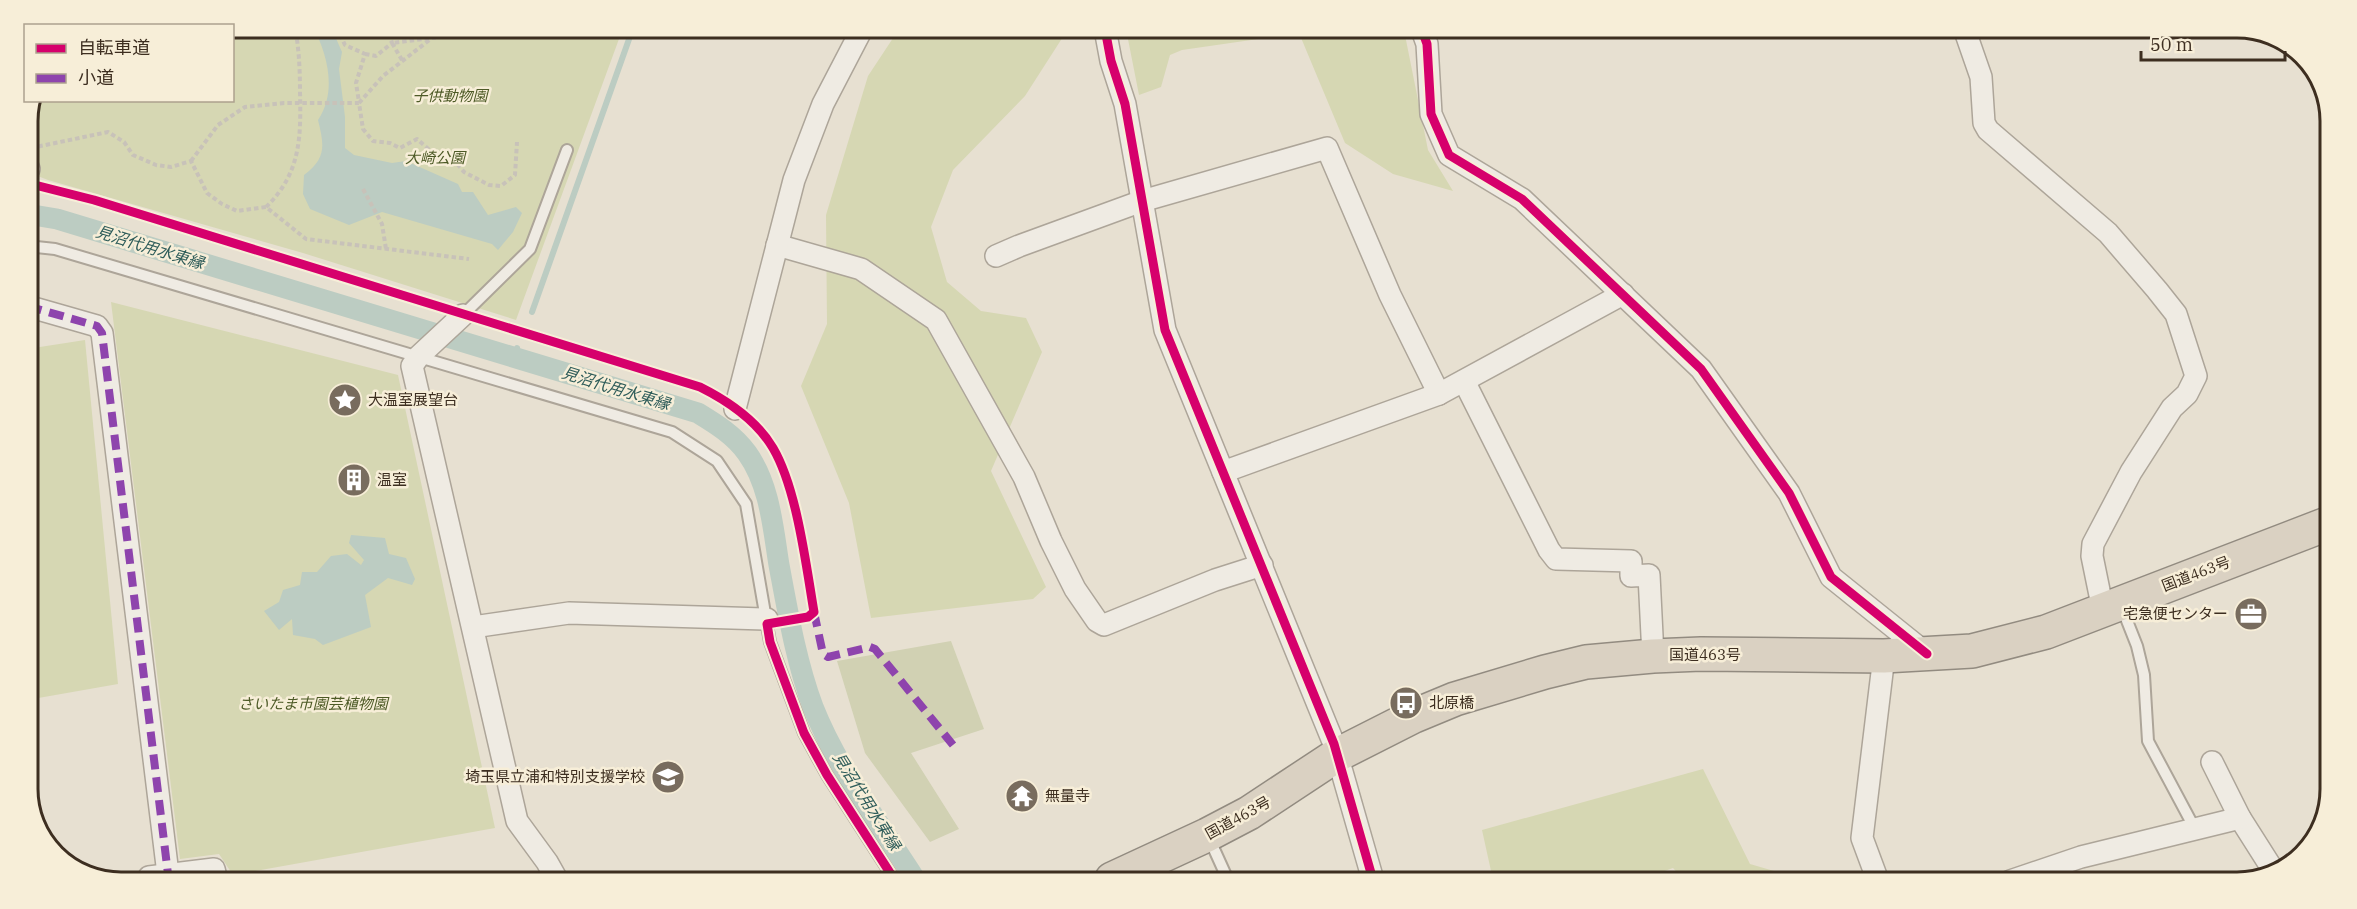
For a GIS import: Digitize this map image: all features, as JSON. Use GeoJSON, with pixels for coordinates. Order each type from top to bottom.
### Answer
{"type":"FeatureCollection","features":[{"type":"Feature","properties":{"kind":"highway","name":"国道463号"},"geometry":{"type":"LineString","coordinates":[[1127,872],[1208,835],[1249,813],[1337,755],[1414,716],[1455,699],[1545,672],[1586,662],[1653,656],[1701,654],[1884,656],[1972,651],[2046,632],[2320,527]]}},
{"type":"Feature","properties":{"kind":"street"},"geometry":{"type":"LineString","coordinates":[[735,409],[794,180],[823,104],[858,37]]}},
{"type":"Feature","properties":{"kind":"street"},"geometry":{"type":"LineString","coordinates":[[1106,37],[1110,61],[1125,105],[1165,330],[1337,755],[1371,872]]}},
{"type":"Feature","properties":{"kind":"street"},"geometry":{"type":"LineString","coordinates":[[1424,37],[1427,44],[1431,114],[1449,154],[1522,199],[1701,369],[1789,493],[1831,578],[1927,654]]}},
{"type":"Feature","properties":{"kind":"street"},"geometry":{"type":"LineString","coordinates":[[1967,37],[1981,77],[1984,123],[1988,130],[2108,233],[2157,290],[2175,314],[2196,376],[2187,394],[2172,408],[2131,472],[2093,544],[2092,556],[2112,606]]}},
{"type":"Feature","properties":{"kind":"street"},"geometry":{"type":"LineString","coordinates":[[996,256],[1142,201],[1261,165],[1327,148],[1390,295],[1439,394]]}},
{"type":"Feature","properties":{"kind":"street"},"geometry":{"type":"LineString","coordinates":[[777,245],[861,269],[936,320],[1024,477],[1051,540],[1076,589],[1097,621],[1104,625],[1215,580],[1262,565]]}},
{"type":"Feature","properties":{"kind":"street"},"geometry":{"type":"LineString","coordinates":[[1223,472],[1439,394],[1623,294]]}},
{"type":"Feature","properties":{"kind":"street"},"geometry":{"type":"LineString","coordinates":[[37,309],[97,326],[102,333],[158,872]]}},
{"type":"Feature","properties":{"kind":"street"},"geometry":{"type":"LineString","coordinates":[[463,315],[419,356],[412,366],[517,821],[553,872]]}},
{"type":"Feature","properties":{"kind":"street"},"geometry":{"type":"LineString","coordinates":[[1464,381],[1549,550],[1556,559],[1631,561],[1631,576],[1648,575],[1653,656]]}},
{"type":"Feature","properties":{"kind":"street"},"geometry":{"type":"LineString","coordinates":[[473,627],[569,613],[627,613],[767,620]]}},
{"type":"Feature","properties":{"kind":"street"},"geometry":{"type":"LineString","coordinates":[[1875,872],[1863,838],[1884,656]]}},
{"type":"Feature","properties":{"kind":"street"},"geometry":{"type":"LineString","coordinates":[[2212,762],[2240,818],[2269,864]]}},
{"type":"Feature","properties":{"kind":"street"},"geometry":{"type":"LineString","coordinates":[[2037,872],[2081,857],[2240,818]]}},
{"type":"Feature","properties":{"kind":"street"},"geometry":{"type":"LineString","coordinates":[[189,872],[213,869],[214,872]]}},
{"type":"Feature","properties":{"kind":"lane"},"geometry":{"type":"LineString","coordinates":[[463,315],[530,249],[567,150]]}},
{"type":"Feature","properties":{"kind":"lane"},"geometry":{"type":"LineString","coordinates":[[37,247],[55,249],[672,432],[717,461],[746,504],[770,642],[804,733],[827,775],[889,872]]}},
{"type":"Feature","properties":{"kind":"lane"},"geometry":{"type":"LineString","coordinates":[[2112,606],[2137,646],[2144,675],[2148,741],[2195,829]]}},
{"type":"Feature","properties":{"kind":"lane"},"geometry":{"type":"LineString","coordinates":[[1208,835],[1224,872]]}},
{"type":"Feature","properties":{"kind":"path"},"geometry":{"type":"LineString","coordinates":[[190,161],[207,193],[237,211],[266,207],[278,196],[293,166],[301,136],[297,37]]}},
{"type":"Feature","properties":{"kind":"path"},"geometry":{"type":"LineString","coordinates":[[341,37],[345,45],[364,54],[376,56],[392,43],[439,37]]}},
{"type":"Feature","properties":{"kind":"path"},"geometry":{"type":"LineString","coordinates":[[390,37],[402,60]]}},
{"type":"Feature","properties":{"kind":"path"},"geometry":{"type":"LineString","coordinates":[[37,146],[108,132],[124,142],[133,154],[156,165],[171,167],[190,161],[218,125],[245,107],[284,103],[359,103],[383,76],[432,38]]}},
{"type":"Feature","properties":{"kind":"path"},"geometry":{"type":"LineString","coordinates":[[364,54],[356,83],[363,129],[373,141],[400,147],[417,140],[434,154],[454,160],[464,172],[489,185],[501,186],[515,175],[517,142]]}},
{"type":"Feature","properties":{"kind":"path"},"geometry":{"type":"LineString","coordinates":[[363,189],[381,224],[386,249]]}},
{"type":"Feature","properties":{"kind":"path"},"geometry":{"type":"LineString","coordinates":[[266,207],[306,239],[469,259]]}},
{"type":"Feature","properties":{"kind":"green space","name":"大崎公園"},"geometry":{"type":"Polygon","coordinates":[[[234,37],[620,37],[516,320],[303,253],[37,176],[37,121],[40,102],[234,102],[234,37]]]}},
{"type":"Feature","properties":{"kind":"green space"},"geometry":{"type":"Polygon","coordinates":[[[894,37],[1063,37],[1025,96],[953,170],[931,227],[947,282],[981,311],[1026,318],[1042,352],[991,471],[1046,587],[1033,599],[871,618],[849,503],[801,386],[827,324],[826,215],[868,76],[894,37]]]}},
{"type":"Feature","properties":{"kind":"green space"},"geometry":{"type":"Polygon","coordinates":[[[1128,37],[1271,37],[1182,50],[1170,55],[1161,87],[1139,95],[1128,37]]]}},
{"type":"Feature","properties":{"kind":"green space"},"geometry":{"type":"Polygon","coordinates":[[[1301,37],[1405,37],[1428,150],[1453,191],[1393,174],[1345,143],[1301,37]]]}},
{"type":"Feature","properties":{"kind":"green space","name":"さいたま市園芸植物園"},"geometry":{"type":"Polygon","coordinates":[[[111,302],[398,375],[495,828],[250,872],[231,872],[219,854],[180,859],[111,302]]]}},
{"type":"Feature","properties":{"kind":"green space"},"geometry":{"type":"Polygon","coordinates":[[[85,340],[118,684],[38,698],[37,347],[85,340]]]}},
{"type":"Feature","properties":{"kind":"green space"},"geometry":{"type":"Polygon","coordinates":[[[951,641],[984,729],[911,753],[959,829],[930,842],[865,753],[837,661],[951,641]]]}},
{"type":"Feature","properties":{"kind":"green space"},"geometry":{"type":"Polygon","coordinates":[[[1703,769],[1750,864],[1777,872],[1677,872],[1673,868],[1662,872],[1491,872],[1482,830],[1703,769]]]}},
{"type":"Feature","properties":{"kind":"shaded area"},"geometry":{"type":"Polygon","coordinates":[[[335,37],[342,52],[339,69],[345,117],[345,148],[354,155],[392,163],[406,161],[458,184],[462,192],[473,192],[488,215],[516,207],[522,213],[513,232],[498,250],[492,244],[382,212],[349,225],[310,209],[303,194],[304,175],[317,163],[322,150],[318,120],[324,109],[329,86],[326,61],[318,38],[335,37]]]}},
{"type":"Feature","properties":{"kind":"shaded area"},"geometry":{"type":"Polygon","coordinates":[[[351,535],[385,538],[389,554],[406,558],[415,579],[412,585],[388,578],[365,595],[371,627],[323,645],[315,639],[293,635],[292,619],[279,630],[264,611],[279,602],[283,590],[300,585],[302,572],[317,572],[331,556],[347,554],[361,565],[364,560],[349,543],[351,535]]]}},
{"type":"Feature","properties":{"kind":"waterway"},"geometry":{"type":"LineString","coordinates":[[532,312],[630,37]]}},
{"type":"Feature","properties":{"kind":"waterway","name":"見沼代用水東縁"},"geometry":{"type":"LineString","coordinates":[[37,216],[57,219],[698,413],[724,430],[747,453],[755,465],[766,493],[793,637],[813,707],[834,752],[910,872]]}},
{"type":"Feature","properties":{"kind":"waterway"},"geometry":{"type":"LineString","coordinates":[[513,358],[517,348]]}},
{"type":"Feature","properties":{"kind":"marked path"},"geometry":{"type":"LineString","coordinates":[[37,309],[97,326],[102,333],[168,872]]}},
{"type":"Feature","properties":{"kind":"marked path"},"geometry":{"type":"LineString","coordinates":[[814,612],[823,654],[828,657],[870,647],[875,649],[953,745]]}},
{"type":"Feature","properties":{"kind":"cycle path"},"geometry":{"type":"LineString","coordinates":[[1106,37],[1111,61],[1125,104],[1165,330],[1334,744],[1371,872]]}},
{"type":"Feature","properties":{"kind":"cycle path"},"geometry":{"type":"LineString","coordinates":[[1424,37],[1427,44],[1431,114],[1449,155],[1522,199],[1701,369],[1789,493],[1831,577],[1927,654]]}},
{"type":"Feature","properties":{"kind":"cycle path"},"geometry":{"type":"LineString","coordinates":[[37,186],[94,200],[700,387],[741,413],[759,429],[773,448],[788,484],[800,528],[814,612],[808,617],[767,624],[770,642],[804,733],[827,775],[889,872]]}},
{"type":"Feature","properties":{"kind":"place","name":"大温室展望台"},"geometry":{"type":"Point","coordinates":[345,400]}},
{"type":"Feature","properties":{"kind":"place","name":"温室"},"geometry":{"type":"Point","coordinates":[354,480]}},
{"type":"Feature","properties":{"kind":"place","name":"宅急便センター"},"geometry":{"type":"Point","coordinates":[2251,614]}},
{"type":"Feature","properties":{"kind":"place","name":"北原橋"},"geometry":{"type":"Point","coordinates":[1406,703]}},
{"type":"Feature","properties":{"kind":"place","name":"埼玉県立浦和特別支援学校"},"geometry":{"type":"Point","coordinates":[668,777]}},
{"type":"Feature","properties":{"kind":"place","name":"無量寺"},"geometry":{"type":"Point","coordinates":[1022,796]}},
{"type":"Feature","properties":{"kind":"park label","name":"子供動物園"},"geometry":{"type":"Point","coordinates":[450,96]}}]}
